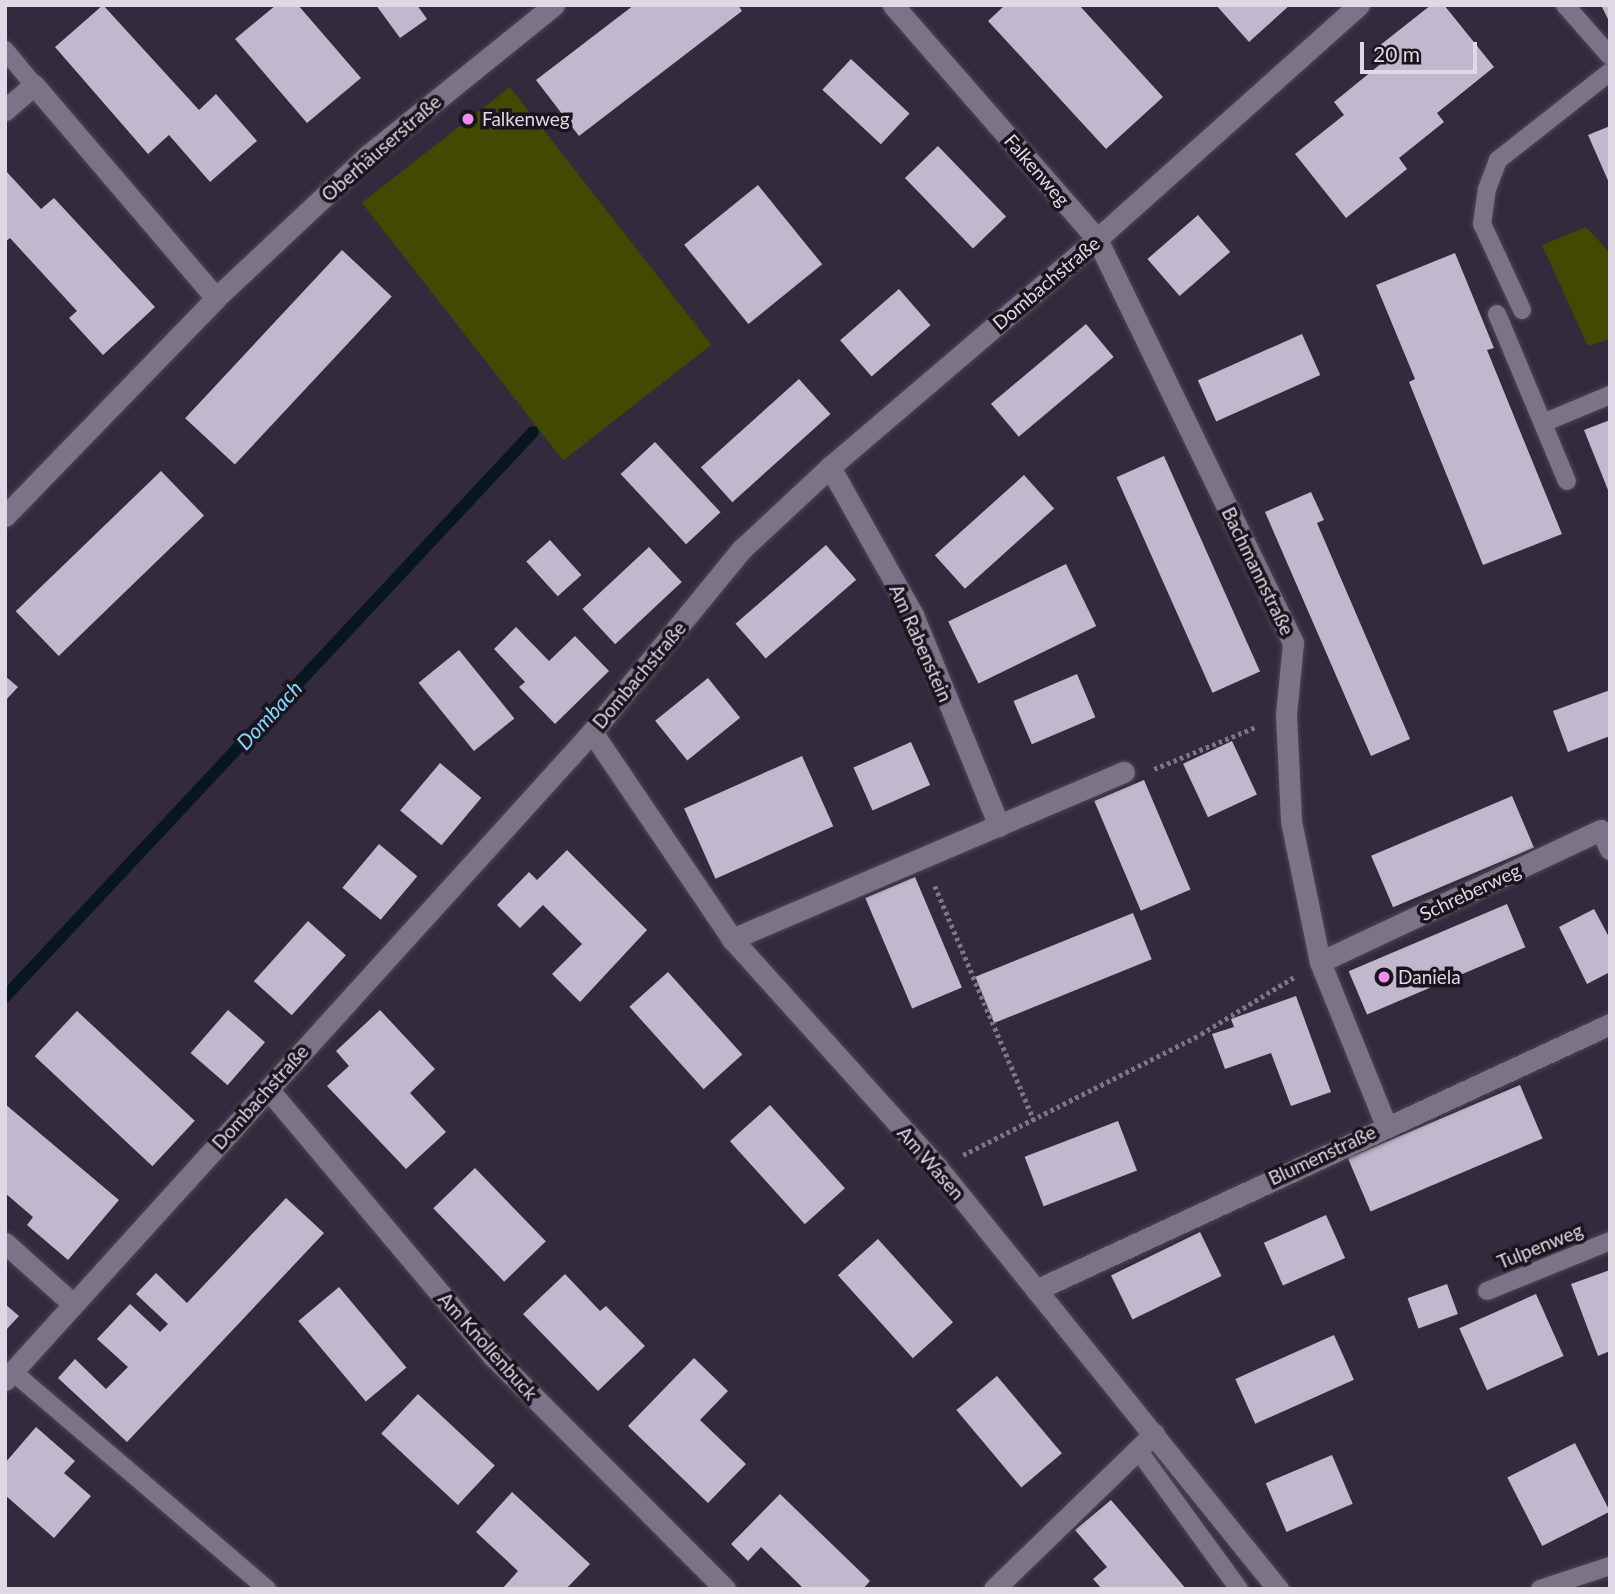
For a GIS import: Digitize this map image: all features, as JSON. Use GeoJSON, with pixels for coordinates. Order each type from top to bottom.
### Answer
{"type":"FeatureCollection","features":[{"type":"Feature","properties":{"kind":"street","name":"Oberhäuserstraße"},"geometry":{"type":"LineString","coordinates":[[5,516],[216,298],[367,156],[554,5]]}},
{"type":"Feature","properties":{"kind":"street","name":"Dombachstraße"},"geometry":{"type":"LineString","coordinates":[[9,1376],[592,732],[742,549],[830,467],[1097,239],[1359,5]]}},
{"type":"Feature","properties":{"kind":"street","name":"Falkenweg"},"geometry":{"type":"LineString","coordinates":[[894,6],[1097,239]]}},
{"type":"Feature","properties":{"kind":"street"},"geometry":{"type":"LineString","coordinates":[[5,110],[34,85],[216,298]]}},
{"type":"Feature","properties":{"kind":"street","name":"Bachmannstraße"},"geometry":{"type":"LineString","coordinates":[[1097,239],[1293,643],[1286,714],[1291,821],[1320,962],[1386,1125]]}},
{"type":"Feature","properties":{"kind":"street","name":"Am Rabenstein"},"geometry":{"type":"LineString","coordinates":[[830,467],[913,615],[999,826]]}},
{"type":"Feature","properties":{"kind":"street","name":"Am Wasen"},"geometry":{"type":"LineString","coordinates":[[592,732],[732,939],[937,1167],[1278,1589]]}},
{"type":"Feature","properties":{"kind":"street"},"geometry":{"type":"LineString","coordinates":[[732,939],[1124,772]]}},
{"type":"Feature","properties":{"kind":"street","name":"Schreberweg"},"geometry":{"type":"LineString","coordinates":[[1320,962],[1601,830],[1610,849]]}},
{"type":"Feature","properties":{"kind":"street","name":"Blumenstraße"},"geometry":{"type":"LineString","coordinates":[[1036,1290],[1386,1125],[1610,1024]]}},
{"type":"Feature","properties":{"kind":"street","name":"Am Knollenbuck"},"geometry":{"type":"LineString","coordinates":[[268,1089],[492,1355],[724,1589]]}},
{"type":"Feature","properties":{"kind":"street"},"geometry":{"type":"LineString","coordinates":[[5,1243],[73,1304]]}},
{"type":"Feature","properties":{"kind":"street"},"geometry":{"type":"LineString","coordinates":[[994,1589],[1154,1434]]}},
{"type":"Feature","properties":{"kind":"lane"},"geometry":{"type":"LineString","coordinates":[[1564,5],[1610,56]]}},
{"type":"Feature","properties":{"kind":"lane"},"geometry":{"type":"LineString","coordinates":[[5,50],[34,85]]}},
{"type":"Feature","properties":{"kind":"lane"},"geometry":{"type":"LineString","coordinates":[[1522,310],[1482,224],[1487,189],[1498,160],[1610,72]]}},
{"type":"Feature","properties":{"kind":"lane"},"geometry":{"type":"LineString","coordinates":[[1497,314],[1567,481]]}},
{"type":"Feature","properties":{"kind":"lane"},"geometry":{"type":"LineString","coordinates":[[1543,424],[1610,396]]}},
{"type":"Feature","properties":{"kind":"lane","name":"Tulpenweg"},"geometry":{"type":"LineString","coordinates":[[1487,1291],[1610,1241]]}},
{"type":"Feature","properties":{"kind":"lane"},"geometry":{"type":"LineString","coordinates":[[9,1376],[267,1589]]}},
{"type":"Feature","properties":{"kind":"lane"},"geometry":{"type":"LineString","coordinates":[[1138,1450],[1239,1589]]}},
{"type":"Feature","properties":{"kind":"lane"},"geometry":{"type":"LineString","coordinates":[[1541,1589],[1610,1566]]}},
{"type":"Feature","properties":{"kind":"path"},"geometry":{"type":"LineString","coordinates":[[1124,772],[1161,768],[1286,714]]}},
{"type":"Feature","properties":{"kind":"path"},"geometry":{"type":"LineString","coordinates":[[923,858],[1034,1120]]}},
{"type":"Feature","properties":{"kind":"path"},"geometry":{"type":"LineString","coordinates":[[937,1167],[1201,1034],[1320,962]]}},
{"type":"Feature","properties":{"kind":"green space"},"geometry":{"type":"Polygon","coordinates":[[[510,87],[711,345],[563,460],[362,203],[510,87]]]}},
{"type":"Feature","properties":{"kind":"green space"},"geometry":{"type":"Polygon","coordinates":[[[1586,227],[1610,253],[1610,339],[1588,346],[1542,245],[1586,227]]]}},
{"type":"Feature","properties":{"kind":"building"},"geometry":{"type":"Polygon","coordinates":[[[103,5],[199,110],[216,94],[257,141],[210,182],[169,135],[148,154],[55,47],[103,5]]]}},
{"type":"Feature","properties":{"kind":"building"},"geometry":{"type":"Polygon","coordinates":[[[276,5],[298,5],[361,78],[307,123],[235,39],[276,5]]]}},
{"type":"Feature","properties":{"kind":"building"},"geometry":{"type":"Polygon","coordinates":[[[376,5],[417,5],[427,19],[400,38],[376,5]]]}},
{"type":"Feature","properties":{"kind":"building"},"geometry":{"type":"Polygon","coordinates":[[[634,5],[738,5],[742,11],[579,136],[536,80],[634,5]]]}},
{"type":"Feature","properties":{"kind":"building"},"geometry":{"type":"Polygon","coordinates":[[[1005,5],[1079,5],[1163,97],[1106,149],[988,21],[1005,5]]]}},
{"type":"Feature","properties":{"kind":"building"},"geometry":{"type":"Polygon","coordinates":[[[1216,5],[1290,5],[1249,42],[1216,5]]]}},
{"type":"Feature","properties":{"kind":"building"},"geometry":{"type":"Polygon","coordinates":[[[1431,5],[1444,5],[1494,67],[1437,113],[1444,122],[1399,158],[1407,169],[1346,218],[1295,154],[1344,115],[1334,102],[1383,62],[1374,50],[1431,5]]]}},
{"type":"Feature","properties":{"kind":"building"},"geometry":{"type":"Polygon","coordinates":[[[1601,5],[1610,5],[1610,23],[1601,5]]]}},
{"type":"Feature","properties":{"kind":"building"},"geometry":{"type":"Polygon","coordinates":[[[851,59],[910,114],[881,144],[822,90],[851,59]]]}},
{"type":"Feature","properties":{"kind":"building"},"geometry":{"type":"Polygon","coordinates":[[[1610,126],[1610,185],[1588,135],[1610,126]]]}},
{"type":"Feature","properties":{"kind":"building"},"geometry":{"type":"Polygon","coordinates":[[[938,146],[1006,216],[973,248],[905,178],[938,146]]]}},
{"type":"Feature","properties":{"kind":"building"},"geometry":{"type":"Polygon","coordinates":[[[5,170],[41,209],[54,198],[155,307],[103,355],[69,318],[77,311],[10,238],[5,242],[5,170]]]}},
{"type":"Feature","properties":{"kind":"building"},"geometry":{"type":"Polygon","coordinates":[[[758,185],[822,264],[748,324],[684,245],[758,185]]]}},
{"type":"Feature","properties":{"kind":"building"},"geometry":{"type":"Polygon","coordinates":[[[1198,215],[1230,252],[1180,296],[1147,259],[1198,215]]]}},
{"type":"Feature","properties":{"kind":"building"},"geometry":{"type":"Polygon","coordinates":[[[342,250],[392,296],[235,465],[185,418],[342,250]]]}},
{"type":"Feature","properties":{"kind":"building"},"geometry":{"type":"Polygon","coordinates":[[[1455,253],[1494,348],[1487,350],[1562,534],[1483,565],[1409,382],[1415,379],[1376,285],[1455,253]]]}},
{"type":"Feature","properties":{"kind":"building"},"geometry":{"type":"Polygon","coordinates":[[[899,289],[930,325],[872,376],[840,340],[899,289]]]}},
{"type":"Feature","properties":{"kind":"building"},"geometry":{"type":"Polygon","coordinates":[[[1086,324],[1114,357],[1019,437],[991,404],[1086,324]]]}},
{"type":"Feature","properties":{"kind":"building"},"geometry":{"type":"Polygon","coordinates":[[[1302,334],[1320,375],[1216,421],[1198,380],[1302,334]]]}},
{"type":"Feature","properties":{"kind":"building"},"geometry":{"type":"Polygon","coordinates":[[[799,379],[830,414],[732,502],[701,467],[799,379]]]}},
{"type":"Feature","properties":{"kind":"building"},"geometry":{"type":"Polygon","coordinates":[[[1610,420],[1610,495],[1584,430],[1610,420]]]}},
{"type":"Feature","properties":{"kind":"building"},"geometry":{"type":"Polygon","coordinates":[[[655,442],[720,512],[686,544],[621,474],[655,442]]]}},
{"type":"Feature","properties":{"kind":"building"},"geometry":{"type":"Polygon","coordinates":[[[1164,456],[1260,672],[1212,693],[1116,477],[1164,456]]]}},
{"type":"Feature","properties":{"kind":"building"},"geometry":{"type":"Polygon","coordinates":[[[161,471],[204,516],[59,656],[16,611],[161,471]]]}},
{"type":"Feature","properties":{"kind":"building"},"geometry":{"type":"Polygon","coordinates":[[[1024,475],[1054,508],[965,589],[935,555],[1024,475]]]}},
{"type":"Feature","properties":{"kind":"building"},"geometry":{"type":"Polygon","coordinates":[[[1311,492],[1324,520],[1317,523],[1410,739],[1371,756],[1265,512],[1311,492]]]}},
{"type":"Feature","properties":{"kind":"building"},"geometry":{"type":"Polygon","coordinates":[[[550,540],[581,575],[558,596],[526,561],[550,540]]]}},
{"type":"Feature","properties":{"kind":"building"},"geometry":{"type":"Polygon","coordinates":[[[826,545],[856,580],[766,658],[735,624],[826,545]]]}},
{"type":"Feature","properties":{"kind":"building"},"geometry":{"type":"Polygon","coordinates":[[[649,547],[682,582],[615,644],[582,609],[649,547]]]}},
{"type":"Feature","properties":{"kind":"building"},"geometry":{"type":"Polygon","coordinates":[[[1066,564],[1096,626],[979,683],[948,621],[1066,564]]]}},
{"type":"Feature","properties":{"kind":"building"},"geometry":{"type":"Polygon","coordinates":[[[516,627],[549,661],[575,636],[609,671],[555,724],[519,687],[525,682],[494,649],[516,627]]]}},
{"type":"Feature","properties":{"kind":"building"},"geometry":{"type":"Polygon","coordinates":[[[459,650],[514,718],[474,751],[419,683],[459,650]]]}},
{"type":"Feature","properties":{"kind":"building"},"geometry":{"type":"Polygon","coordinates":[[[1077,674],[1095,717],[1032,744],[1013,701],[1077,674]]]}},
{"type":"Feature","properties":{"kind":"building"},"geometry":{"type":"Polygon","coordinates":[[[5,676],[18,687],[5,701],[5,676]]]}},
{"type":"Feature","properties":{"kind":"building"},"geometry":{"type":"Polygon","coordinates":[[[708,678],[740,718],[687,760],[655,721],[708,678]]]}},
{"type":"Feature","properties":{"kind":"building"},"geometry":{"type":"Polygon","coordinates":[[[1610,690],[1610,736],[1568,752],[1553,711],[1610,690]]]}},
{"type":"Feature","properties":{"kind":"building"},"geometry":{"type":"Polygon","coordinates":[[[1232,741],[1257,794],[1208,817],[1183,764],[1232,741]]]}},
{"type":"Feature","properties":{"kind":"building"},"geometry":{"type":"Polygon","coordinates":[[[911,742],[930,785],[873,811],[853,768],[911,742]]]}},
{"type":"Feature","properties":{"kind":"building"},"geometry":{"type":"Polygon","coordinates":[[[802,756],[833,826],[715,879],[684,808],[802,756]]]}},
{"type":"Feature","properties":{"kind":"building"},"geometry":{"type":"Polygon","coordinates":[[[440,763],[481,798],[442,845],[400,810],[440,763]]]}},
{"type":"Feature","properties":{"kind":"building"},"geometry":{"type":"Polygon","coordinates":[[[1144,780],[1190,890],[1141,911],[1094,801],[1144,780]]]}},
{"type":"Feature","properties":{"kind":"building"},"geometry":{"type":"Polygon","coordinates":[[[1512,796],[1534,848],[1393,907],[1371,856],[1512,796]]]}},
{"type":"Feature","properties":{"kind":"building"},"geometry":{"type":"Polygon","coordinates":[[[379,844],[417,876],[381,920],[342,888],[379,844]]]}},
{"type":"Feature","properties":{"kind":"building"},"geometry":{"type":"Polygon","coordinates":[[[567,850],[647,930],[580,1002],[552,974],[582,944],[543,905],[520,928],[497,905],[529,872],[537,880],[567,850]]]}},
{"type":"Feature","properties":{"kind":"building"},"geometry":{"type":"Polygon","coordinates":[[[915,877],[962,987],[912,1009],[865,898],[915,877]]]}},
{"type":"Feature","properties":{"kind":"building"},"geometry":{"type":"Polygon","coordinates":[[[1507,904],[1525,947],[1367,1014],[1349,971],[1507,904]]]}},
{"type":"Feature","properties":{"kind":"building"},"geometry":{"type":"Polygon","coordinates":[[[1594,909],[1610,939],[1610,972],[1587,984],[1559,927],[1594,909]]]}},
{"type":"Feature","properties":{"kind":"building"},"geometry":{"type":"Polygon","coordinates":[[[1133,913],[1152,959],[994,1023],[975,977],[1133,913]]]}},
{"type":"Feature","properties":{"kind":"building"},"geometry":{"type":"Polygon","coordinates":[[[308,921],[346,955],[292,1015],[254,981],[308,921]]]}},
{"type":"Feature","properties":{"kind":"building"},"geometry":{"type":"Polygon","coordinates":[[[668,972],[742,1054],[704,1089],[629,1007],[668,972]]]}},
{"type":"Feature","properties":{"kind":"building"},"geometry":{"type":"Polygon","coordinates":[[[1296,996],[1331,1092],[1291,1106],[1271,1053],[1225,1069],[1212,1034],[1234,1027],[1231,1019],[1296,996]]]}},
{"type":"Feature","properties":{"kind":"building"},"geometry":{"type":"Polygon","coordinates":[[[228,1010],[265,1042],[228,1085],[191,1053],[228,1010]]]}},
{"type":"Feature","properties":{"kind":"building"},"geometry":{"type":"Polygon","coordinates":[[[380,1010],[435,1069],[410,1093],[446,1132],[406,1169],[327,1086],[349,1066],[336,1051],[380,1010]]]}},
{"type":"Feature","properties":{"kind":"building"},"geometry":{"type":"Polygon","coordinates":[[[77,1011],[195,1121],[152,1166],[35,1056],[77,1011]]]}},
{"type":"Feature","properties":{"kind":"building"},"geometry":{"type":"Polygon","coordinates":[[[1520,1085],[1543,1138],[1371,1211],[1348,1158],[1520,1085]]]}},
{"type":"Feature","properties":{"kind":"building"},"geometry":{"type":"Polygon","coordinates":[[[5,1104],[119,1200],[68,1260],[27,1225],[33,1217],[5,1193],[5,1104]]]}},
{"type":"Feature","properties":{"kind":"building"},"geometry":{"type":"Polygon","coordinates":[[[770,1105],[845,1188],[805,1224],[730,1141],[770,1105]]]}},
{"type":"Feature","properties":{"kind":"building"},"geometry":{"type":"Polygon","coordinates":[[[1118,1121],[1137,1170],[1044,1206],[1025,1157],[1118,1121]]]}},
{"type":"Feature","properties":{"kind":"building"},"geometry":{"type":"Polygon","coordinates":[[[475,1168],[546,1241],[504,1282],[433,1208],[475,1168]]]}},
{"type":"Feature","properties":{"kind":"building"},"geometry":{"type":"Polygon","coordinates":[[[286,1198],[324,1233],[127,1442],[58,1378],[75,1359],[106,1389],[128,1367],[97,1339],[130,1304],[160,1332],[168,1324],[136,1294],[156,1273],[187,1303],[286,1198]]]}},
{"type":"Feature","properties":{"kind":"building"},"geometry":{"type":"Polygon","coordinates":[[[1326,1215],[1345,1258],[1283,1286],[1264,1243],[1326,1215]]]}},
{"type":"Feature","properties":{"kind":"building"},"geometry":{"type":"Polygon","coordinates":[[[1200,1232],[1221,1276],[1132,1319],[1111,1275],[1200,1232]]]}},
{"type":"Feature","properties":{"kind":"building"},"geometry":{"type":"Polygon","coordinates":[[[878,1239],[953,1322],[913,1358],[838,1275],[878,1239]]]}},
{"type":"Feature","properties":{"kind":"building"},"geometry":{"type":"Polygon","coordinates":[[[1610,1270],[1610,1351],[1598,1356],[1571,1284],[1610,1270]]]}},
{"type":"Feature","properties":{"kind":"building"},"geometry":{"type":"Polygon","coordinates":[[[565,1274],[600,1311],[606,1306],[645,1346],[598,1391],[523,1314],[565,1274]]]}},
{"type":"Feature","properties":{"kind":"building"},"geometry":{"type":"Polygon","coordinates":[[[1447,1284],[1458,1314],[1418,1328],[1408,1298],[1447,1284]]]}},
{"type":"Feature","properties":{"kind":"building"},"geometry":{"type":"Polygon","coordinates":[[[339,1287],[406,1367],[366,1402],[298,1321],[339,1287]]]}},
{"type":"Feature","properties":{"kind":"building"},"geometry":{"type":"Polygon","coordinates":[[[1536,1294],[1564,1356],[1487,1390],[1459,1328],[1536,1294]]]}},
{"type":"Feature","properties":{"kind":"building"},"geometry":{"type":"Polygon","coordinates":[[[5,1304],[19,1316],[5,1331],[5,1304]]]}},
{"type":"Feature","properties":{"kind":"building"},"geometry":{"type":"Polygon","coordinates":[[[1334,1335],[1354,1380],[1255,1424],[1235,1379],[1334,1335]]]}},
{"type":"Feature","properties":{"kind":"building"},"geometry":{"type":"Polygon","coordinates":[[[694,1358],[728,1391],[700,1420],[746,1464],[708,1503],[628,1426],[694,1358]]]}},
{"type":"Feature","properties":{"kind":"building"},"geometry":{"type":"Polygon","coordinates":[[[997,1376],[1062,1453],[1021,1487],[956,1410],[997,1376]]]}},
{"type":"Feature","properties":{"kind":"building"},"geometry":{"type":"Polygon","coordinates":[[[418,1394],[495,1466],[458,1505],[381,1433],[418,1394]]]}},
{"type":"Feature","properties":{"kind":"building"},"geometry":{"type":"Polygon","coordinates":[[[36,1427],[75,1461],[64,1473],[91,1496],[54,1538],[5,1495],[5,1463],[36,1427]]]}},
{"type":"Feature","properties":{"kind":"building"},"geometry":{"type":"Polygon","coordinates":[[[1575,1443],[1610,1512],[1542,1546],[1507,1478],[1575,1443]]]}},
{"type":"Feature","properties":{"kind":"building"},"geometry":{"type":"Polygon","coordinates":[[[1332,1455],[1353,1504],[1286,1532],[1266,1483],[1332,1455]]]}},
{"type":"Feature","properties":{"kind":"building"},"geometry":{"type":"Polygon","coordinates":[[[512,1492],[590,1564],[566,1589],[502,1589],[518,1571],[476,1532],[512,1492]]]}},
{"type":"Feature","properties":{"kind":"building"},"geometry":{"type":"Polygon","coordinates":[[[780,1494],[870,1581],[863,1589],[804,1589],[761,1547],[748,1561],[731,1544],[780,1494]]]}},
{"type":"Feature","properties":{"kind":"building"},"geometry":{"type":"Polygon","coordinates":[[[1111,1500],[1186,1589],[1102,1589],[1093,1579],[1107,1567],[1075,1530],[1111,1500]]]}},
{"type":"Feature","properties":{"kind":"waterway","name":"Dombach"},"geometry":{"type":"LineString","coordinates":[[5,997],[533,432]]}},
{"type":"Feature","properties":{"kind":"place","name":"Falkenweg"},"geometry":{"type":"Point","coordinates":[468,119]}},
{"type":"Feature","properties":{"kind":"place","name":"Daniela"},"geometry":{"type":"Point","coordinates":[1384,977]}}]}
